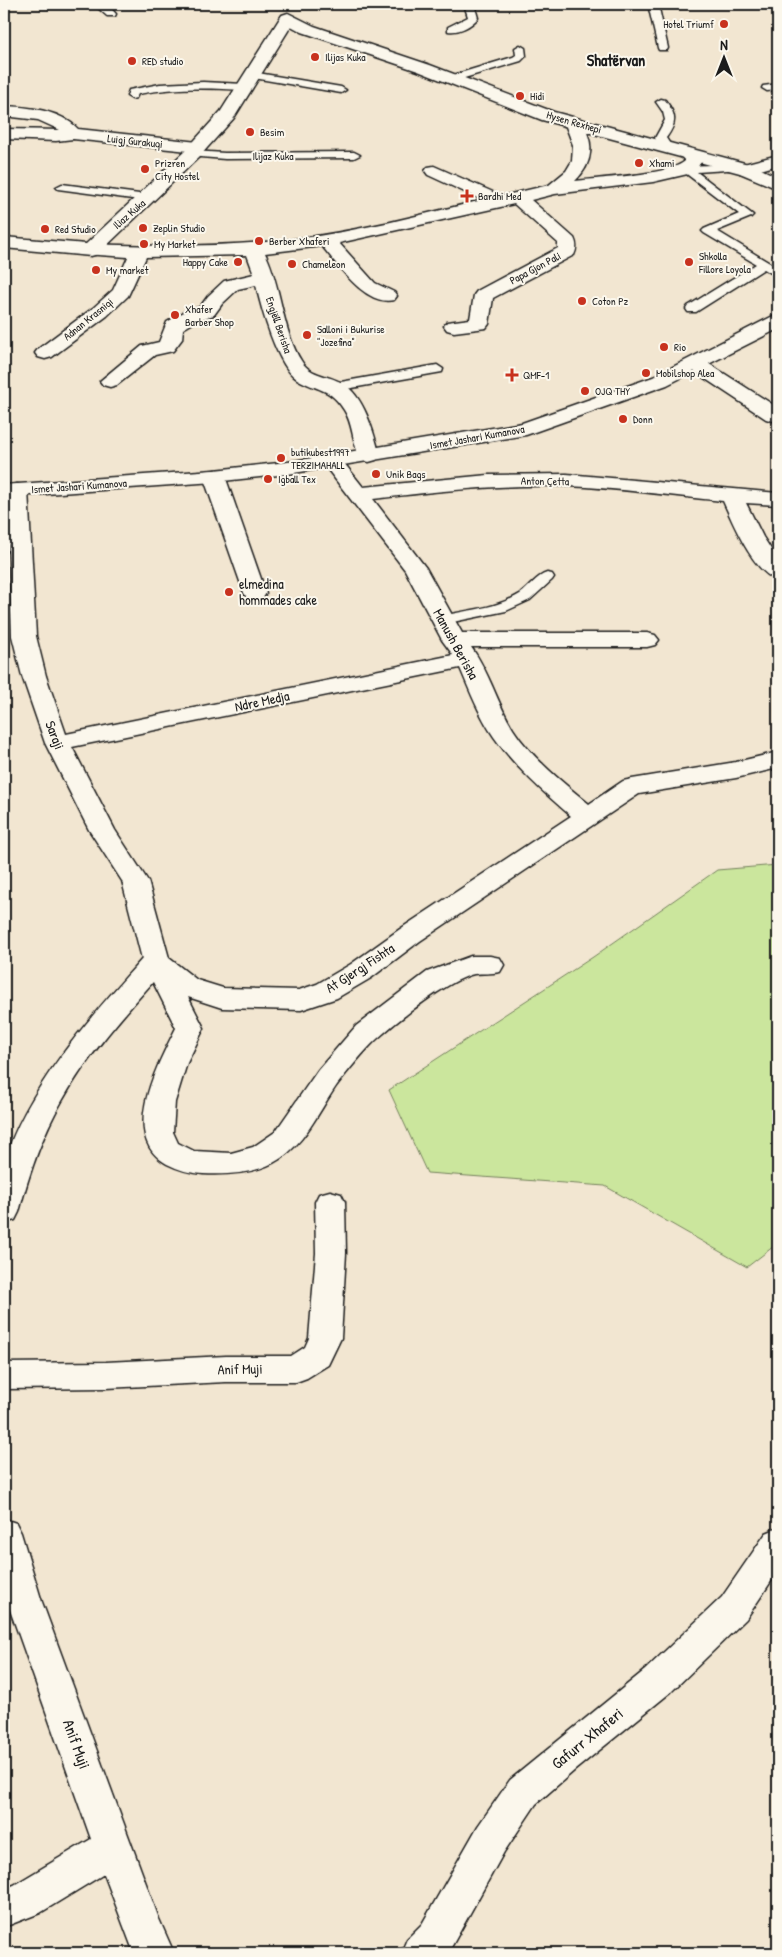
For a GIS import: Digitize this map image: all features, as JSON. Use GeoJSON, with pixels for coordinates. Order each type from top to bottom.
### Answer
{"type":"FeatureCollection","features":[{"type":"Feature","properties":{"kind":"street","name":"Hysen Rexhepi"},"geometry":{"type":"LineString","coordinates":[[286,11],[308,29],[574,124],[666,147],[686,161],[742,168],[778,184]]}},
{"type":"Feature","properties":{"kind":"street","name":"Iliaz Kuka"},"geometry":{"type":"LineString","coordinates":[[92,250],[106,234],[147,198],[195,150],[228,114],[286,11]]}},
{"type":"Feature","properties":{"kind":"street","name":"Luigj Gurakuqi"},"geometry":{"type":"LineString","coordinates":[[4,104],[25,108],[68,127],[72,134]]}},
{"type":"Feature","properties":{"kind":"street","name":"Luigj Gurakuqi"},"geometry":{"type":"LineString","coordinates":[[4,111],[31,112]]}},
{"type":"Feature","properties":{"kind":"street"},"geometry":{"type":"LineString","coordinates":[[555,189],[570,178],[579,165],[584,153],[582,139],[574,124]]}},
{"type":"Feature","properties":{"kind":"street","name":"Luigj Gurakuqi"},"geometry":{"type":"LineString","coordinates":[[4,134],[56,136],[72,134],[195,150]]}},
{"type":"Feature","properties":{"kind":"street"},"geometry":{"type":"LineString","coordinates":[[742,168],[778,160]]}},
{"type":"Feature","properties":{"kind":"street"},"geometry":{"type":"LineString","coordinates":[[4,243],[138,252],[253,249],[326,240],[555,189],[653,177],[686,161]]}},
{"type":"Feature","properties":{"kind":"street"},"geometry":{"type":"LineString","coordinates":[[434,171],[509,200]]}},
{"type":"Feature","properties":{"kind":"street","name":"Papa Gjon Pali"},"geometry":{"type":"LineString","coordinates":[[454,326],[479,324],[484,296],[567,251],[567,242],[509,200]]}},
{"type":"Feature","properties":{"kind":"street"},"geometry":{"type":"LineString","coordinates":[[326,240],[368,286],[387,296]]}},
{"type":"Feature","properties":{"kind":"street","name":"Engjëll Berisha"},"geometry":{"type":"LineString","coordinates":[[253,249],[261,264],[286,350],[294,366],[303,374],[335,387],[354,409],[362,426],[369,456]]}},
{"type":"Feature","properties":{"kind":"street","name":"Adnan Krasniqi"},"geometry":{"type":"LineString","coordinates":[[45,353],[100,312],[121,292],[138,252]]}},
{"type":"Feature","properties":{"kind":"street","name":"Engjëll Berisha"},"geometry":{"type":"LineString","coordinates":[[110,381],[149,350],[166,347],[172,339],[174,326],[191,316],[207,311],[215,300],[231,285],[264,277]]}},
{"type":"Feature","properties":{"kind":"street","name":"Ismet Jashari Kumanova"},"geometry":{"type":"LineString","coordinates":[[11,491],[214,476],[334,462],[526,429],[660,381],[777,323]]}},
{"type":"Feature","properties":{"kind":"street"},"geometry":{"type":"LineString","coordinates":[[696,364],[765,408],[773,416]]}},
{"type":"Feature","properties":{"kind":"street","name":"Manush Berisha"},"geometry":{"type":"LineString","coordinates":[[334,462],[415,568],[448,630],[468,659],[486,702],[504,734],[543,779],[589,816]]}},
{"type":"Feature","properties":{"kind":"street"},"geometry":{"type":"LineString","coordinates":[[214,476],[255,593]]}},
{"type":"Feature","properties":{"kind":"street","name":"Anton Çetta"},"geometry":{"type":"LineString","coordinates":[[358,494],[437,485],[508,480],[566,480],[732,497],[778,499]]}},
{"type":"Feature","properties":{"kind":"street","name":"Saraji"},"geometry":{"type":"LineString","coordinates":[[11,491],[24,636],[34,676],[57,743],[102,830],[135,881],[156,961]]}},
{"type":"Feature","properties":{"kind":"street"},"geometry":{"type":"LineString","coordinates":[[732,497],[751,538],[768,562],[778,572]]}},
{"type":"Feature","properties":{"kind":"street"},"geometry":{"type":"LineString","coordinates":[[448,630],[647,640]]}},
{"type":"Feature","properties":{"kind":"street","name":"Ndre Medja"},"geometry":{"type":"LineString","coordinates":[[57,743],[468,659]]}},
{"type":"Feature","properties":{"kind":"street","name":"At Gjergj Fishta"},"geometry":{"type":"LineString","coordinates":[[156,961],[186,986],[222,998],[301,1000],[327,991],[362,971],[410,935],[632,787],[736,770],[778,760]]}},
{"type":"Feature","properties":{"kind":"street"},"geometry":{"type":"LineString","coordinates":[[4,1212],[30,1137],[58,1084],[108,1015],[156,961],[190,1028],[173,1063],[160,1102],[158,1132],[166,1150],[189,1162],[231,1164],[262,1156],[285,1140],[328,1077],[366,1033],[437,979],[471,965],[490,965]]}},
{"type":"Feature","properties":{"kind":"street","name":"Anif Muji"},"geometry":{"type":"LineString","coordinates":[[4,1376],[106,1375],[226,1369],[296,1369],[317,1356],[325,1338],[331,1253],[330,1202]]}},
{"type":"Feature","properties":{"kind":"street","name":"Anif Muji"},"geometry":{"type":"LineString","coordinates":[[4,1533],[14,1603],[154,1953]]}},
{"type":"Feature","properties":{"kind":"street","name":"Gafurr Xhaferi"},"geometry":{"type":"LineString","coordinates":[[421,1953],[436,1938],[491,1839],[523,1792],[658,1680],[734,1608],[778,1543]]}},
{"type":"Feature","properties":{"kind":"street"},"geometry":{"type":"LineString","coordinates":[[4,1908],[26,1900],[113,1847]]}},
{"type":"Feature","properties":{"kind":"lane"},"geometry":{"type":"LineString","coordinates":[[102,4],[111,14]]}},
{"type":"Feature","properties":{"kind":"lane"},"geometry":{"type":"LineString","coordinates":[[452,29],[465,24],[473,18],[470,4]]}},
{"type":"Feature","properties":{"kind":"lane"},"geometry":{"type":"LineString","coordinates":[[652,4],[663,48]]}},
{"type":"Feature","properties":{"kind":"lane"},"geometry":{"type":"LineString","coordinates":[[451,79],[517,59],[521,56],[520,48]]}},
{"type":"Feature","properties":{"kind":"lane"},"geometry":{"type":"LineString","coordinates":[[132,96],[133,92],[144,89],[248,81],[341,90]]}},
{"type":"Feature","properties":{"kind":"lane"},"geometry":{"type":"LineString","coordinates":[[767,88],[778,87]]}},
{"type":"Feature","properties":{"kind":"lane"},"geometry":{"type":"LineString","coordinates":[[662,102],[671,117],[670,124],[660,138],[666,147]]}},
{"type":"Feature","properties":{"kind":"lane","name":"Ilijaz Kuka"},"geometry":{"type":"LineString","coordinates":[[195,150],[225,156],[354,155]]}},
{"type":"Feature","properties":{"kind":"lane"},"geometry":{"type":"LineString","coordinates":[[686,161],[747,215],[708,230],[778,273]]}},
{"type":"Feature","properties":{"kind":"lane"},"geometry":{"type":"LineString","coordinates":[[62,187],[147,198]]}},
{"type":"Feature","properties":{"kind":"lane"},"geometry":{"type":"LineString","coordinates":[[692,309],[764,264]]}},
{"type":"Feature","properties":{"kind":"lane"},"geometry":{"type":"LineString","coordinates":[[335,387],[438,369]]}},
{"type":"Feature","properties":{"kind":"lane"},"geometry":{"type":"LineString","coordinates":[[448,630],[525,597],[547,577]]}},
{"type":"Feature","properties":{"kind":"green space"},"geometry":{"type":"Polygon","coordinates":[[[778,865],[778,1243],[747,1267],[605,1186],[427,1173],[389,1090],[593,957],[717,870],[778,865]]]}},
{"type":"Feature","properties":{"kind":"place","name":"Hotel Triumf"},"geometry":{"type":"Point","coordinates":[724,24]}},
{"type":"Feature","properties":{"kind":"place","name":"Ilijas Kuka"},"geometry":{"type":"Point","coordinates":[315,57]}},
{"type":"Feature","properties":{"kind":"place","name":"RED studio"},"geometry":{"type":"Point","coordinates":[132,61]}},
{"type":"Feature","properties":{"kind":"place","name":"Hidi"},"geometry":{"type":"Point","coordinates":[520,96]}},
{"type":"Feature","properties":{"kind":"place","name":"Besim"},"geometry":{"type":"Point","coordinates":[250,132]}},
{"type":"Feature","properties":{"kind":"place","name":"Xhami"},"geometry":{"type":"Point","coordinates":[639,163]}},
{"type":"Feature","properties":{"kind":"place","name":"Prizren City Hostel"},"geometry":{"type":"Point","coordinates":[145,169]}},
{"type":"Feature","properties":{"kind":"place","name":"Bardhi Med"},"geometry":{"type":"Point","coordinates":[467,196]}},
{"type":"Feature","properties":{"kind":"place","name":"Zeplin Studio"},"geometry":{"type":"Point","coordinates":[143,228]}},
{"type":"Feature","properties":{"kind":"place","name":"Red Studio"},"geometry":{"type":"Point","coordinates":[45,229]}},
{"type":"Feature","properties":{"kind":"place","name":"Berber Xhaferi"},"geometry":{"type":"Point","coordinates":[259,241]}},
{"type":"Feature","properties":{"kind":"place","name":"My Market"},"geometry":{"type":"Point","coordinates":[144,244]}},
{"type":"Feature","properties":{"kind":"place","name":"Happy Cake"},"geometry":{"type":"Point","coordinates":[238,262]}},
{"type":"Feature","properties":{"kind":"place","name":"Shkolla Fillore Loyola"},"geometry":{"type":"Point","coordinates":[689,262]}},
{"type":"Feature","properties":{"kind":"place","name":"Chameleon"},"geometry":{"type":"Point","coordinates":[292,264]}},
{"type":"Feature","properties":{"kind":"place","name":"My market"},"geometry":{"type":"Point","coordinates":[96,270]}},
{"type":"Feature","properties":{"kind":"place","name":"Coton Pz"},"geometry":{"type":"Point","coordinates":[582,301]}},
{"type":"Feature","properties":{"kind":"place","name":"Xhafer Barber Shop"},"geometry":{"type":"Point","coordinates":[175,315]}},
{"type":"Feature","properties":{"kind":"place","name":"Salloni i Bukurise \"Jozefina\""},"geometry":{"type":"Point","coordinates":[307,335]}},
{"type":"Feature","properties":{"kind":"place","name":"Rio"},"geometry":{"type":"Point","coordinates":[664,347]}},
{"type":"Feature","properties":{"kind":"place","name":"Mobilshop Alea"},"geometry":{"type":"Point","coordinates":[646,373]}},
{"type":"Feature","properties":{"kind":"place","name":"QMF-1"},"geometry":{"type":"Point","coordinates":[512,375]}},
{"type":"Feature","properties":{"kind":"place","name":"OJQ THY"},"geometry":{"type":"Point","coordinates":[585,391]}},
{"type":"Feature","properties":{"kind":"place","name":"Donn"},"geometry":{"type":"Point","coordinates":[623,419]}},
{"type":"Feature","properties":{"kind":"place","name":"butikubest1997 TERZIMAHALL"},"geometry":{"type":"Point","coordinates":[281,458]}},
{"type":"Feature","properties":{"kind":"place","name":"Unik Bags"},"geometry":{"type":"Point","coordinates":[376,474]}},
{"type":"Feature","properties":{"kind":"place","name":"Igball Tex"},"geometry":{"type":"Point","coordinates":[268,479]}},
{"type":"Feature","properties":{"kind":"place","name":"elmedina hommades cake"},"geometry":{"type":"Point","coordinates":[229,592]}},
{"type":"Feature","properties":{"kind":"district","name":"Shatërvan"},"geometry":{"type":"Point","coordinates":[616,60]}}]}
